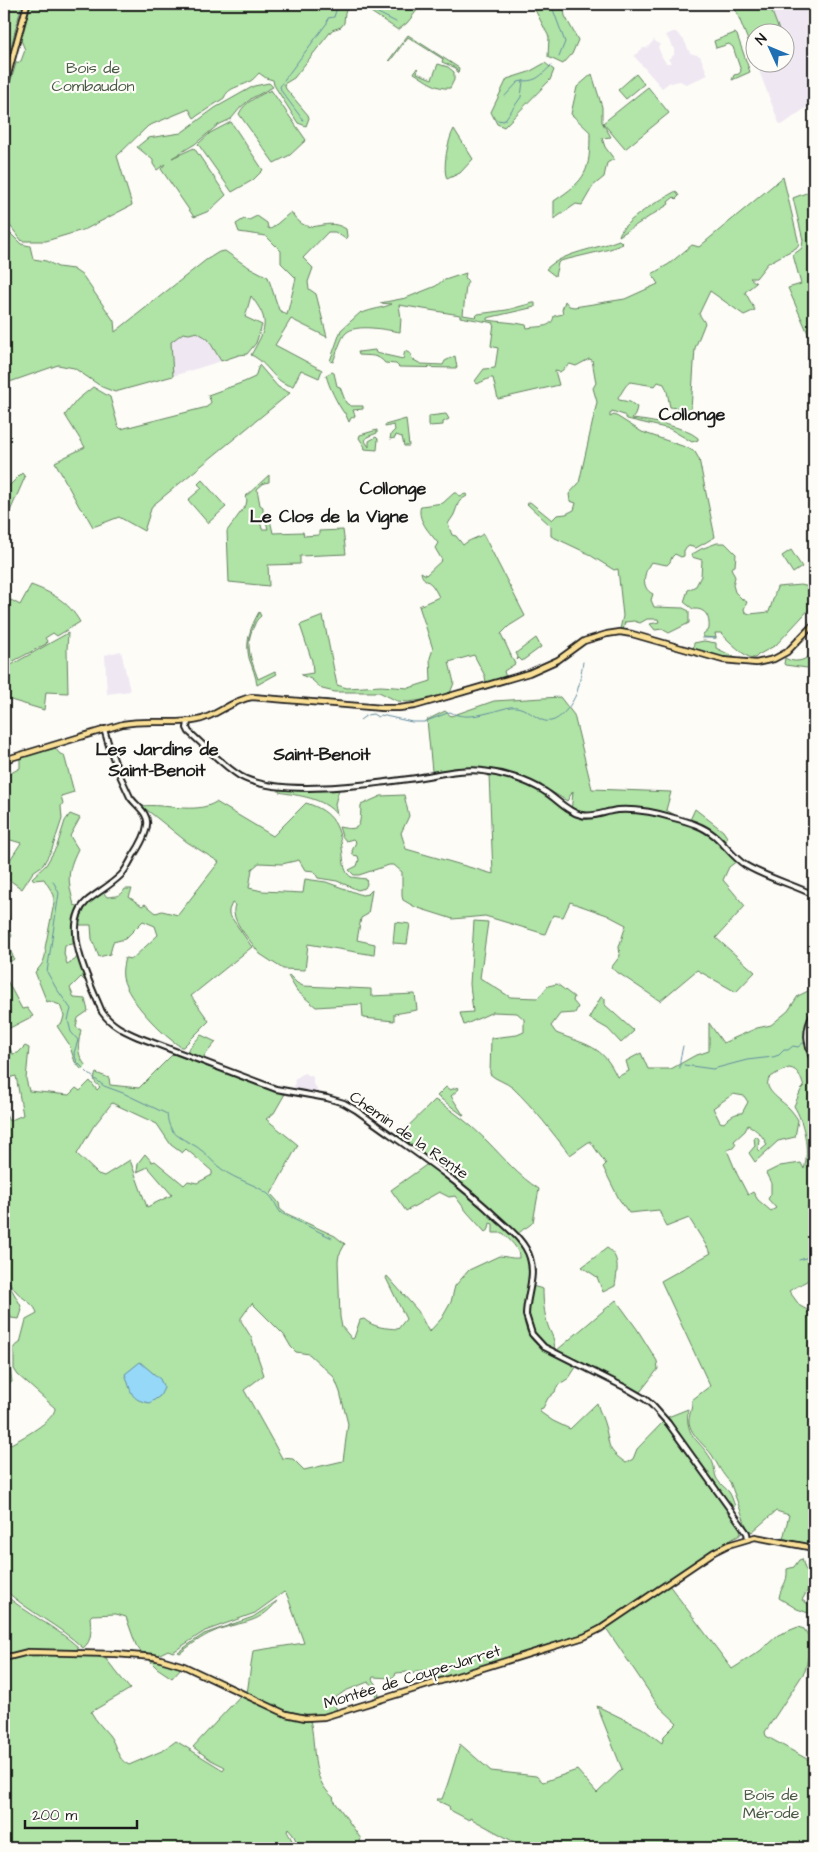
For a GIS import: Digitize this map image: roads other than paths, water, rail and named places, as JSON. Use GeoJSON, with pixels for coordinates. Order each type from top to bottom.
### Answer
{"type":"FeatureCollection","features":[{"type":"Feature","properties":{"kind":"main road"},"geometry":{"type":"LineString","coordinates":[[4,90],[27,4]]}},
{"type":"Feature","properties":{"kind":"main road"},"geometry":{"type":"LineString","coordinates":[[4,760],[133,722],[188,722],[211,715],[241,699],[252,697],[382,708],[415,706],[529,673],[558,660],[584,641],[620,632],[736,662],[763,662],[777,658],[787,652],[814,625]]}},
{"type":"Feature","properties":{"kind":"main road"},"geometry":{"type":"LineString","coordinates":[[748,1538],[762,1538],[814,1548]]}},
{"type":"Feature","properties":{"kind":"main road","name":"Montée de Coupe-Jarret"},"geometry":{"type":"LineString","coordinates":[[4,1658],[28,1652],[116,1654],[154,1658],[184,1666],[286,1714],[305,1718],[324,1717],[584,1637],[609,1623],[714,1552],[748,1538]]}},
{"type":"Feature","properties":{"kind":"street"},"geometry":{"type":"LineString","coordinates":[[188,722],[187,728],[189,732],[232,770],[246,779],[258,783],[278,787],[365,785],[473,770],[488,772],[517,779],[540,788],[579,815],[588,816],[612,811],[629,811],[673,817],[693,823],[711,833],[732,854],[750,867],[814,896]]}},
{"type":"Feature","properties":{"kind":"street","name":"Chemin de la Rente"},"geometry":{"type":"LineString","coordinates":[[104,729],[109,749],[127,790],[146,816],[147,823],[143,839],[124,871],[85,903],[76,926],[77,946],[100,1007],[108,1019],[119,1028],[138,1037],[271,1087],[344,1103],[441,1170],[517,1236],[526,1250],[532,1270],[526,1316],[535,1338],[550,1351],[626,1388],[652,1405],[668,1423],[747,1533],[748,1538]]}},
{"type":"Feature","properties":{"kind":"street"},"geometry":{"type":"LineString","coordinates":[[814,1012],[806,1034],[814,1064]]}},
{"type":"Feature","properties":{"kind":"water"},"geometry":{"type":"Polygon","coordinates":[[[140,1362],[160,1379],[164,1388],[160,1396],[150,1403],[138,1400],[132,1394],[125,1374],[140,1362]]]}},
{"type":"Feature","properties":{"kind":"waterway"},"geometry":{"type":"LineString","coordinates":[[284,80],[327,23],[328,18],[334,17],[338,4]]}},
{"type":"Feature","properties":{"kind":"waterway"},"geometry":{"type":"LineString","coordinates":[[367,4],[368,8],[396,22]]}},
{"type":"Feature","properties":{"kind":"waterway"},"geometry":{"type":"LineString","coordinates":[[551,4],[565,42],[559,57]]}},
{"type":"Feature","properties":{"kind":"waterway"},"geometry":{"type":"LineString","coordinates":[[497,120],[504,121],[521,97],[523,81],[536,79],[551,66]]}},
{"type":"Feature","properties":{"kind":"waterway"},"geometry":{"type":"LineString","coordinates":[[505,96],[518,82],[523,81]]}},
{"type":"Feature","properties":{"kind":"waterway"},"geometry":{"type":"LineString","coordinates":[[282,83],[280,87],[282,92],[303,120]]}},
{"type":"Feature","properties":{"kind":"waterway"},"geometry":{"type":"LineString","coordinates":[[702,638],[716,638]]}},
{"type":"Feature","properties":{"kind":"waterway"},"geometry":{"type":"LineString","coordinates":[[360,720],[367,715],[373,714],[378,717],[381,715],[412,722],[424,722],[450,712],[457,715],[472,716],[510,707],[519,707],[542,720],[553,720],[563,714],[575,697],[583,662]]}},
{"type":"Feature","properties":{"kind":"waterway"},"geometry":{"type":"LineString","coordinates":[[257,694],[292,698]]}},
{"type":"Feature","properties":{"kind":"waterway"},"geometry":{"type":"LineString","coordinates":[[296,698],[308,699]]}},
{"type":"Feature","properties":{"kind":"waterway"},"geometry":{"type":"LineString","coordinates":[[315,699],[328,700]]}},
{"type":"Feature","properties":{"kind":"waterway"},"geometry":{"type":"LineString","coordinates":[[358,704],[385,705]]}},
{"type":"Feature","properties":{"kind":"waterway"},"geometry":{"type":"LineString","coordinates":[[53,881],[59,893],[47,972],[71,1009],[68,1020],[71,1032],[78,1040],[74,1053],[77,1062],[104,1086],[167,1114],[170,1127],[177,1135],[201,1149],[216,1165],[228,1173],[258,1187],[268,1194],[281,1213],[332,1238]]}},
{"type":"Feature","properties":{"kind":"waterway"},"geometry":{"type":"LineString","coordinates":[[684,1065],[713,1069],[747,1060],[773,1057],[793,1046],[798,1047],[805,1043]]}},
{"type":"Feature","properties":{"kind":"waterway"},"geometry":{"type":"LineString","coordinates":[[680,1068],[683,1046]]}},
{"type":"Feature","properties":{"kind":"waterway"},"geometry":{"type":"LineString","coordinates":[[799,1260],[809,1257],[814,1252]]}},
{"type":"Feature","properties":{"kind":"district","name":"Collonge"},"geometry":{"type":"Point","coordinates":[692,414]}},
{"type":"Feature","properties":{"kind":"district","name":"Collonge"},"geometry":{"type":"Point","coordinates":[393,488]}},
{"type":"Feature","properties":{"kind":"district","name":"Le Clos de la Vigne"},"geometry":{"type":"Point","coordinates":[329,516]}},
{"type":"Feature","properties":{"kind":"district","name":"Saint-Benoit"},"geometry":{"type":"Point","coordinates":[322,754]}},
{"type":"Feature","properties":{"kind":"district","name":"Les Jardins de Saint-Benoit"},"geometry":{"type":"Point","coordinates":[157,760]}},
{"type":"Feature","properties":{"kind":"park label","name":"Bois de Combaudon"},"geometry":{"type":"Point","coordinates":[93,77]}},
{"type":"Feature","properties":{"kind":"park label","name":"Bois de Mérode"},"geometry":{"type":"Point","coordinates":[771,1804]}}]}
